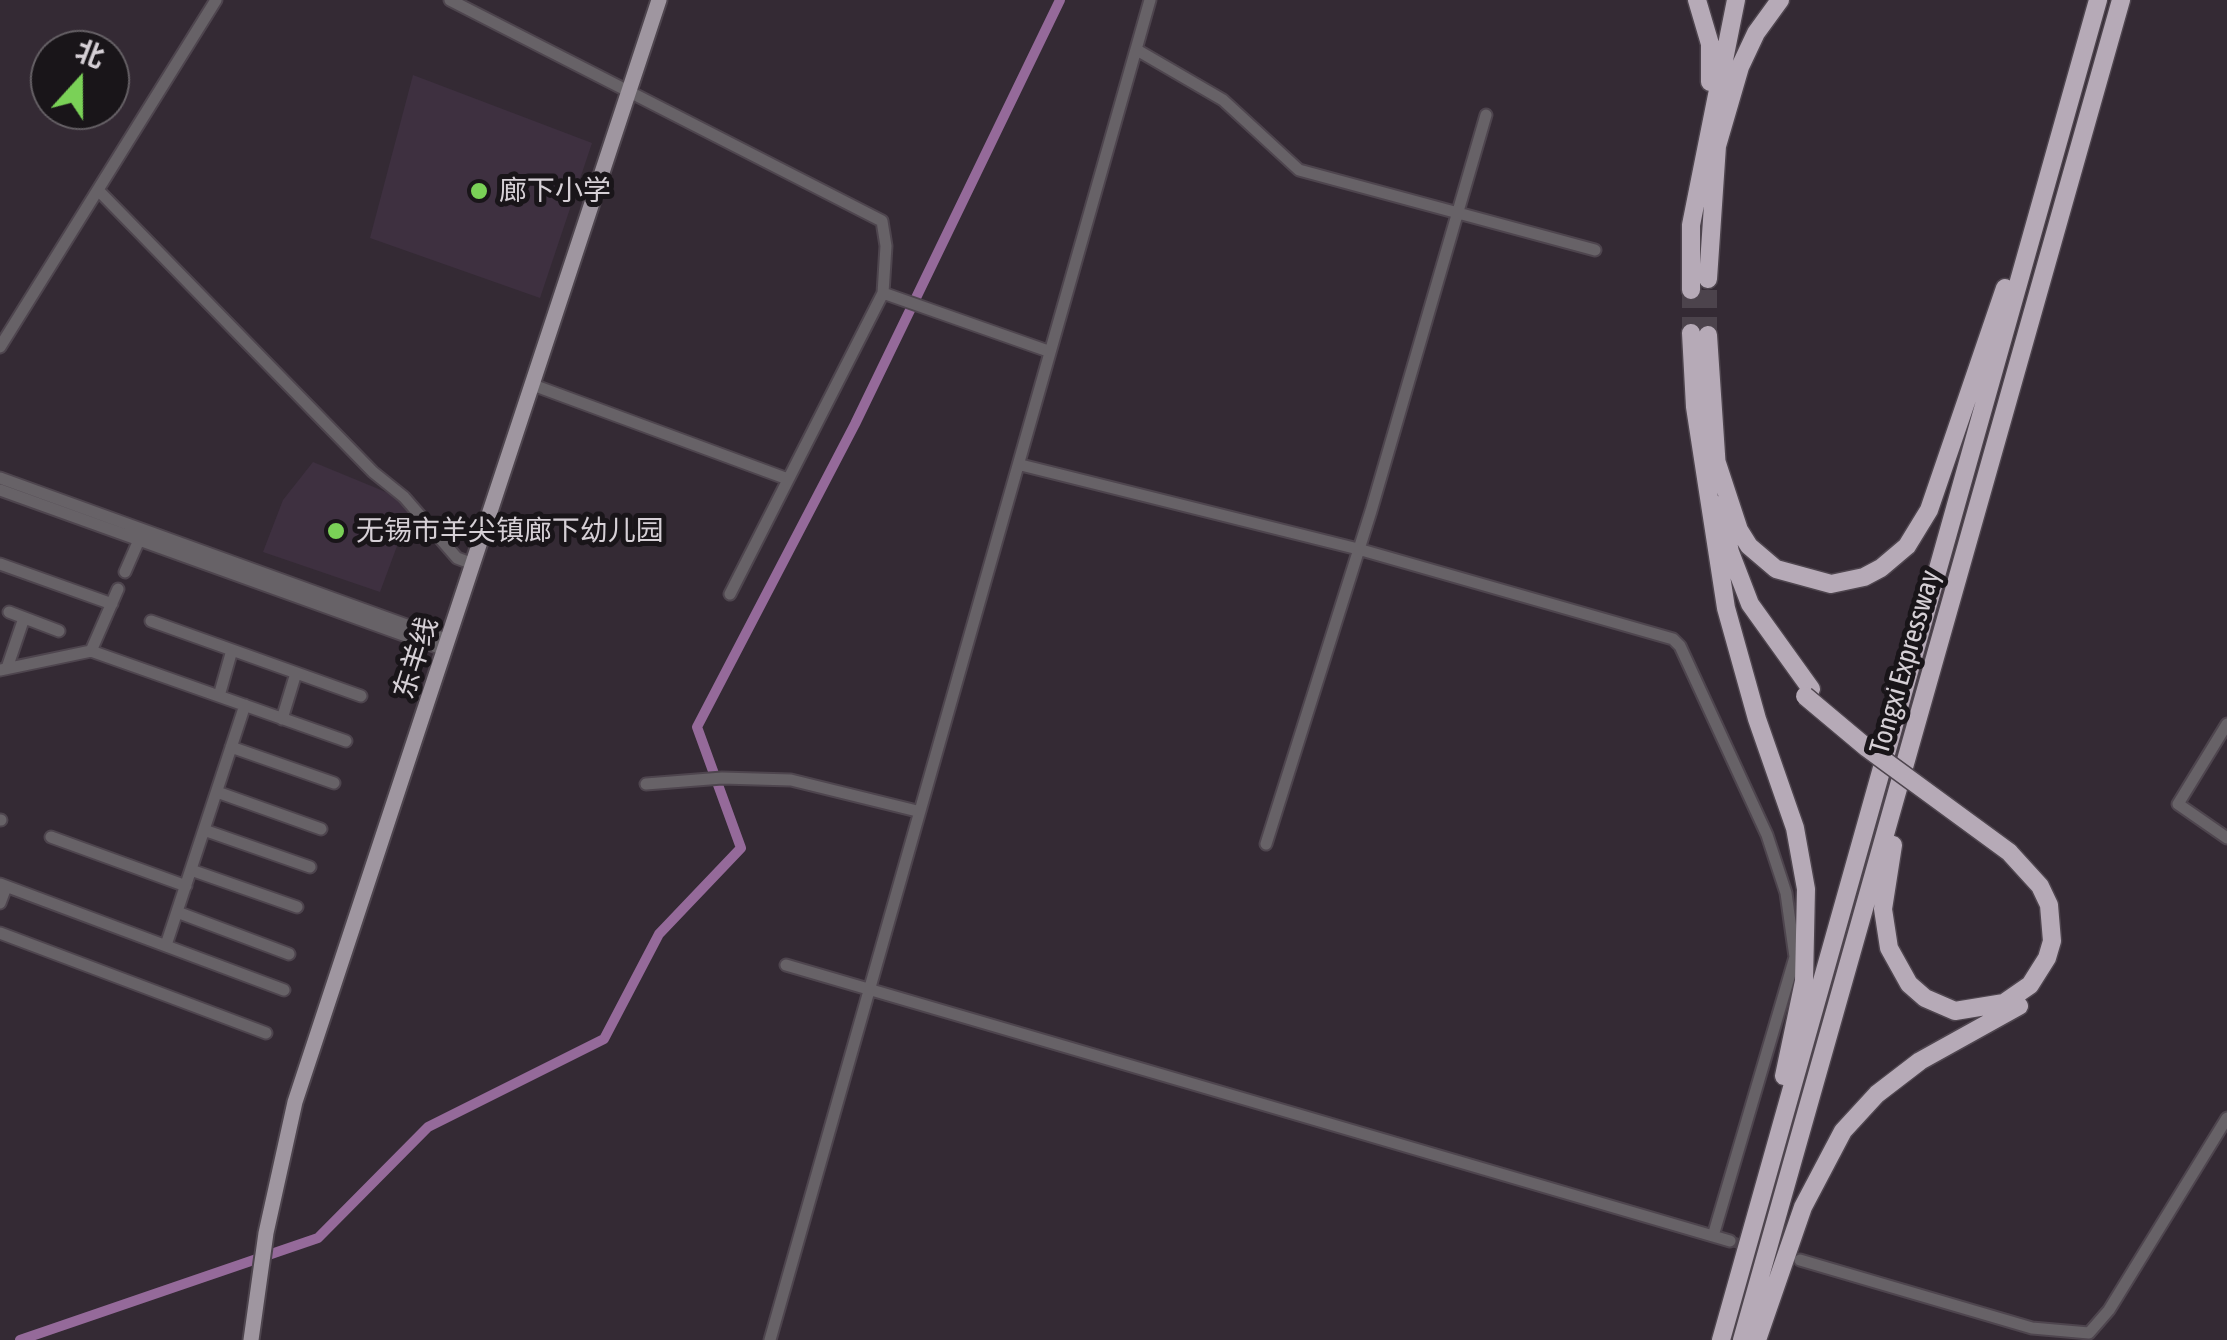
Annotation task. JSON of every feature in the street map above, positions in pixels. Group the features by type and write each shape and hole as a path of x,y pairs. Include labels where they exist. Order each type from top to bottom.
{"highway":[{"path":"1697,0 1710,44 1708,280"},
{"path":"1711,146 1756,33 1780,0"},
{"name":"Tongxi Expressway","path":"1721,1340 2098,0"},
{"name":"Tongxi Expressway","path":"1742,1340 2121,0"},
{"path":"1691,290 1691,224 1738,8"},
{"path":"1710,465 1749,546 1776,570 1831,584 1864,577 1893,559 1928,510 2057,146"},
{"path":"1700,334 1712,538 1734,646 1788,800 1806,889 1807,949 1795,1028 1734,1295"},
{"path":"1710,465 1750,604 1808,692 2012,849 2048,885 2057,907 2059,942 2048,975 2024,1002 1899,1076 1843,1131 1803,1207 1756,1340"},
{"path":"1958,577 1891,853 1883,909 1889,948 1898,968 1909,984 1940,1006 1972,1012 2004,1004 2030,985 2047,958 2052,941 2048,905 2040,886 2012,849"}],"main road":[{"name":"东羊线","path":"251,1340 266,1236 295,1102 659,0"}],"street":[{"path":"0,346 216,0"},
{"path":"450,0 882,221 889,295 785,478 730,594"},
{"path":"770,1340 1150,0"},
{"path":"1137,50 1223,100 1299,170 1595,250"},
{"path":"1266,844 1486,115"},
{"path":"99,191 372,472 404,497 457,558 473,564"},
{"path":"889,295 1048,351"},
{"path":"533,385 785,478"},
{"path":"1020,465 1358,548 1673,639 1693,670 1766,834 1786,893 1795,957 1713,1236"},
{"path":"0,478 446,645"},
{"path":"0,490 446,645"},
{"path":"126,572 140,540"},
{"path":"0,564 112,604"},
{"path":"92,650 118,590"},
{"path":"9,612 59,631"},
{"path":"4,664 24,618"},
{"path":"152,621 361,696"},
{"path":"4,664 92,650 346,741"},
{"path":"219,696 232,650"},
{"path":"282,718 296,673"},
{"path":"166,945 245,705"},
{"path":"2227,724 2178,804 2227,838"},
{"path":"231,747 334,784"},
{"path":"646,784 722,778 791,780 917,811"},
{"path":"217,792 322,829"},
{"path":"204,830 310,867"},
{"path":"50,838 186,886"},
{"path":"191,870 297,907"},
{"path":"0,903 3,886 284,990"},
{"path":"177,912 289,954"},
{"path":"0,933 266,1034"},
{"path":"786,965 1730,1241"},
{"path":"1800,1260 2032,1328 2089,1332 2109,1310 2227,1118"}],"shaded area":[{"name":"廊下小学","path":"413,75 592,143 540,298 370,238"},
{"name":"无锡市羊尖镇廊下幼儿园","path":"313,462 398,497 410,511 380,592 263,552 283,500"}],"waterway":[{"path":"20,1340 318,1238 428,1127 604,1039 659,934 741,848 697,727 855,424 1060,0"}],"tunnel":[{"path":"1708,279 1708,335"},
{"path":"1691,290 1691,333"},
{"path":"1730,1241 1791,1258"}],"place":[{"name":"廊下小学","path":"479,191"},
{"name":"无锡市羊尖镇廊下幼儿园","path":"336,531"}]}
